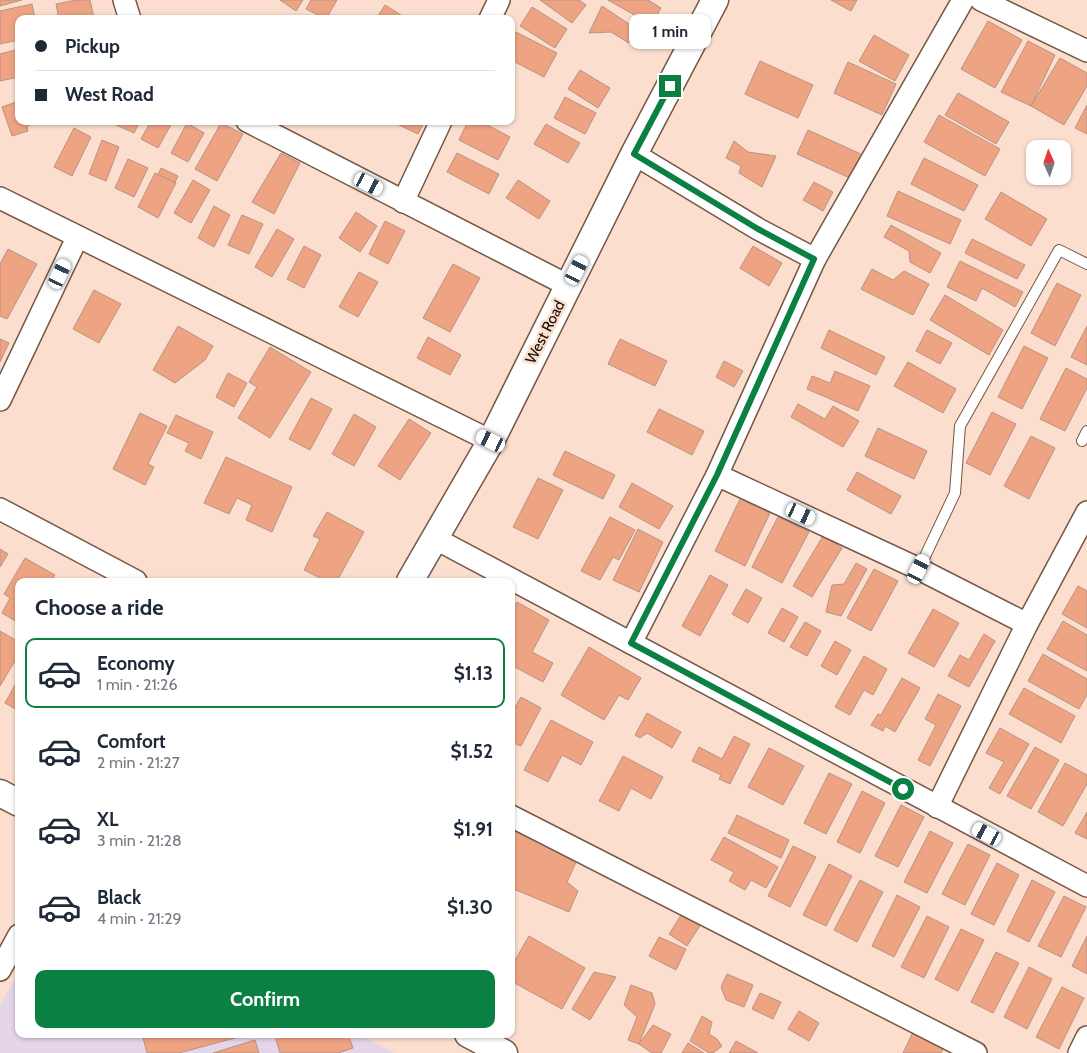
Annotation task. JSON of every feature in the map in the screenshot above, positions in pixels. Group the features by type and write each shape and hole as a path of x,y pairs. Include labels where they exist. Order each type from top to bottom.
{"street":[{"path":"124,0 129,15"},
{"path":"492,15 498,0"},
{"name":"West Road","path":"412,578 491,441 634,154 715,0"},
{"path":"631,643 717,475 814,259 963,0"},
{"path":"981,0 1087,51"},
{"path":"255,125 568,286"},
{"path":"404,202 440,125"},
{"path":"634,154 758,229 814,259"},
{"path":"0,198 77,238 491,441"},
{"path":"0,400 77,238"},
{"path":"717,475 919,569 1027,624"},
{"path":"0,509 130,578"},
{"path":"937,807 1027,624 1087,512"},
{"path":"436,539 509,578"},
{"path":"515,581 1087,886"},
{"path":"0,793 15,801"},
{"path":"515,818 976,1053"},
{"path":"0,970 15,942"},
{"path":"476,1038 504,1053"},
{"path":"1079,1053 1087,1038"}],"lane":[{"path":"919,569 955,493 960,426 1059,250 1087,264"},
{"path":"1082,441 1087,431"}],"shaded area":[{"path":"15,978 15,1038 366,1038 394,1053 0,1053 0,1005"}],"building":[{"path":"0,0 22,0 0,6"},
{"path":"76,0 90,0 93,15 58,15 56,4"},
{"path":"280,0 303,0 296,11"},
{"path":"311,0 337,0 328,15 318,15 306,9"},
{"path":"540,0 579,0 586,5 572,23"},
{"path":"608,0 648,0 661,8 652,25"},
{"path":"831,0 857,0 851,11"},
{"path":"32,4 34,15 15,15 15,41 0,44 0,11"},
{"path":"385,5 401,15 379,15"},
{"path":"602,6 641,32 629,43 611,32 589,33"},
{"path":"532,7 567,29 555,48 520,26"},
{"path":"988,21 1022,40 995,88 961,69"},
{"path":"516,32 557,53 544,77 515,62"},
{"path":"874,35 909,55 895,81 859,61"},
{"path":"1028,41 1055,55 1031,106 1001,92"},
{"path":"15,50 15,78 0,81 0,54"},
{"path":"1060,58 1087,73 1087,86 1064,125 1031,106"},
{"path":"760,61 813,85 798,118 745,94"},
{"path":"848,62 896,84 882,115 834,93"},
{"path":"580,70 610,88 598,108 568,89"},
{"path":"958,93 1009,122 996,144 945,115"},
{"path":"565,97 596,113 585,134 554,118"},
{"path":"15,102 15,125 30,125 27,126 28,131 12,136 2,107"},
{"path":"1087,105 1087,134 1075,128"},
{"path":"939,115 1000,149 985,176 924,142"},
{"path":"546,124 580,143 568,163 534,144"},
{"path":"116,125 138,125 134,133"},
{"path":"149,125 171,125 158,148 141,139"},
{"path":"186,125 190,125 204,133 188,162 171,153"},
{"path":"220,125 225,125 243,134 217,181 195,169"},
{"path":"399,125 423,125 418,134"},
{"path":"466,125 488,125 510,137 498,160 459,140"},
{"path":"74,128 91,137 72,176 54,167"},
{"path":"808,130 863,155 852,179 797,154"},
{"path":"102,140 119,147 106,181 89,174"},
{"path":"734,141 748,152 776,156 762,187 739,173 741,166 726,158"},
{"path":"281,153 300,163 274,214 252,202"},
{"path":"457,153 499,174 489,194 447,172"},
{"path":"924,158 978,185 964,211 911,184"},
{"path":"128,159 148,168 134,197 115,188"},
{"path":"161,168 178,176 159,216 142,208"},
{"path":"155,173 176,183 158,218 138,207"},
{"path":"193,180 210,190 191,223 174,213"},
{"path":"518,180 550,201 539,219 506,198"},
{"path":"814,182 833,192 823,211 803,200"},
{"path":"898,191 961,220 950,244 887,216"},
{"path":"1001,192 1047,219 1031,246 985,219"},
{"path":"214,206 230,215 214,247 198,238"},
{"path":"356,212 377,226 360,252 339,238"},
{"path":"242,215 263,224 249,254 228,245"},
{"path":"385,221 405,231 388,264 369,254"},
{"path":"891,225 941,253 930,273 910,262 909,251 884,237"},
{"path":"277,229 294,239 272,277 255,267"},
{"path":"972,239 1025,265 1017,279 965,253"},
{"path":"304,246 321,255 304,288 287,279"},
{"path":"753,246 782,263 769,286 740,268"},
{"path":"8,249 37,264 7,319 0,316 0,264"},
{"path":"960,261 1023,292 1015,307 982,288 976,301 947,287"},
{"path":"453,264 480,278 450,332 423,318"},
{"path":"872,269 893,280 904,271 929,284 913,315 861,289"},
{"path":"359,272 378,282 358,317 339,307"},
{"path":"1057,283 1081,295 1055,346 1031,333"},
{"path":"94,290 121,304 99,343 73,329"},
{"path":"945,295 1003,330 989,355 930,320"},
{"path":"178,326 213,346 205,360 175,383 153,370"},
{"path":"1087,326 1087,365 1071,357"},
{"path":"829,330 885,357 876,375 821,348"},
{"path":"927,330 952,343 940,364 916,351"},
{"path":"428,337 461,355 450,375 417,358"},
{"path":"0,339 9,343 0,362"},
{"path":"620,339 667,361 655,386 608,364"},
{"path":"1024,346 1048,358 1022,409 998,397"},
{"path":"270,347 311,372 270,438 238,418 257,387 249,382"},
{"path":"724,361 743,371 734,387 716,377"},
{"path":"908,362 956,389 943,413 894,386"},
{"path":"1066,368 1087,379 1087,388 1065,431 1040,419"},
{"path":"835,371 870,386 858,411 807,389 812,376 830,383"},
{"path":"228,373 247,383 234,407 216,397"},
{"path":"311,398 332,409 310,450 289,439"},
{"path":"798,404 825,419 833,406 859,421 843,447 791,417"},
{"path":"659,409 704,431 692,455 647,432"},
{"path":"992,412 1016,424 990,475 966,463"},
{"path":"140,413 167,426 148,464 154,467 145,485 113,469"},
{"path":"354,414 376,427 354,466 332,454"},
{"path":"176,415 213,432 201,459 185,451 189,443 167,433"},
{"path":"409,419 431,433 400,480 378,466"},
{"path":"878,428 927,451 914,479 865,456"},
{"path":"1031,436 1055,448 1029,499 1004,486"},
{"path":"565,451 615,475 603,499 553,475"},
{"path":"226,457 292,487 272,532 246,520 252,505 237,498 229,514 204,503"},
{"path":"857,472 901,496 891,514 847,490"},
{"path":"538,478 563,490 538,539 513,527"},
{"path":"632,483 673,506 659,529 619,507"},
{"path":"740,499 770,513 745,566 715,551"},
{"path":"327,512 364,532 339,578 320,578 304,570 320,539 313,536"},
{"path":"610,517 635,530 619,560 613,557 600,580 581,571"},
{"path":"778,517 809,532 782,583 752,567"},
{"path":"638,529 663,542 639,592 613,580"},
{"path":"823,536 842,548 812,597 793,586"},
{"path":"0,549 8,554 0,567"},
{"path":"25,558 55,575 53,578 15,578 15,621 2,613 10,598 4,594"},
{"path":"856,563 867,569 841,616 826,612 832,585 844,584"},
{"path":"874,569 898,581 871,631 847,618"},
{"path":"710,575 728,585 700,636 682,626"},
{"path":"1078,586 1087,591 1087,628 1062,614"},
{"path":"746,589 762,598 748,623 732,614"},
{"path":"517,602 549,620 532,652 553,663 543,682 515,667 515,605"},
{"path":"782,608 798,617 784,642 768,633"},
{"path":"933,609 959,623 934,667 908,653"},
{"path":"1063,621 1087,635 1087,671 1047,649"},
{"path":"805,622 821,631 807,656 790,647"},
{"path":"0,631 15,640 15,661 0,686"},
{"path":"984,634 995,641 969,687 948,676 960,655 969,660"},
{"path":"835,641 851,650 837,675 821,666"},
{"path":"589,647 641,678 628,700 619,695 604,720 561,695"},
{"path":"1043,654 1087,679 1087,695 1079,709 1028,681"},
{"path":"864,656 887,669 873,695 864,690 850,715 835,707"},
{"path":"902,678 920,688 895,732 885,726 883,731 871,725 878,714 881,715"},
{"path":"15,685 15,709 5,703"},
{"path":"1024,688 1075,716 1061,743 1009,714"},
{"path":"938,694 961,706 930,766 918,760 936,725 925,719"},
{"path":"521,697 541,708 521,746 515,744 515,708"},
{"path":"647,713 681,732 672,748 647,733 640,738 635,735"},
{"path":"551,720 593,742 581,765 562,755 548,782 524,770"},
{"path":"1000,728 1029,744 1000,794 989,788 1004,762 986,753"},
{"path":"734,736 750,744 730,784 719,779 721,775 692,761 699,747 722,759"},
{"path":"1035,747 1059,760 1031,809 1007,796"},
{"path":"769,748 804,766 783,805 748,787"},
{"path":"623,756 663,777 651,799 631,788 619,811 599,801"},
{"path":"1065,763 1087,775 1087,784 1063,826 1038,812"},
{"path":"829,773 852,784 826,834 804,823"},
{"path":"862,791 885,803 860,853 837,842"},
{"path":"901,805 924,817 898,867 875,856"},
{"path":"1087,812 1087,839 1075,833"},
{"path":"737,815 789,840 781,858 728,833"},
{"path":"930,831 953,843 927,893 904,882"},
{"path":"515,832 578,858 567,882 578,891 569,912 515,890"},
{"path":"724,837 778,867 766,888 751,880 745,890 729,881 734,872 711,860"},
{"path":"968,844 990,855 965,905 942,894"},
{"path":"793,846 816,857 790,907 768,896"},
{"path":"997,863 1019,875 994,925 971,914"},
{"path":"829,864 852,876 826,926 803,915"},
{"path":"860,880 883,892 857,942 834,930"},
{"path":"1032,880 1055,892 1029,942 1007,931"},
{"path":"897,895 920,907 894,957 872,946"},
{"path":"1064,896 1086,907 1061,957 1038,946"},
{"path":"683,912 701,924 687,946 669,934"},
{"path":"927,916 949,927 924,978 901,967"},
{"path":"961,929 984,940 958,991 935,979"},
{"path":"529,936 585,968 562,1009 515,983 515,960"},
{"path":"1087,936 1087,974 1072,966"},
{"path":"659,937 686,949 676,970 649,956"},
{"path":"996,952 1019,963 993,1013 971,1002"},
{"path":"1029,967 1052,979 1027,1029 1004,1017"},
{"path":"594,972 616,977 590,1020 572,1009"},
{"path":"727,974 753,985 744,1007 726,1000 721,987"},
{"path":"631,985 652,993 655,1004 639,1044 628,1040 637,1017 624,1005"},
{"path":"1062,987 1084,998 1059,1049 1036,1037"},
{"path":"760,993 781,1002 773,1019 752,1009"},
{"path":"799,1011 819,1023 809,1041 788,1029"},
{"path":"702,1016 712,1022 709,1034 717,1039 722,1046 713,1053 709,1053 690,1041"},
{"path":"653,1025 671,1034 661,1053 652,1053 639,1044"},
{"path":"914,1030 945,1045 941,1053 903,1053"},
{"path":"143,1038 235,1038 179,1053 147,1053"},
{"path":"276,1038 349,1038 353,1048 338,1053 280,1053"},
{"path":"255,1040 259,1053 213,1053"},
{"path":"736,1041 758,1053 729,1053"},
{"path":"688,1043 704,1053 682,1053"}],"route":[{"path":"670,86 634,154 758,229 814,259 717,475 631,643 903,789"}]}
